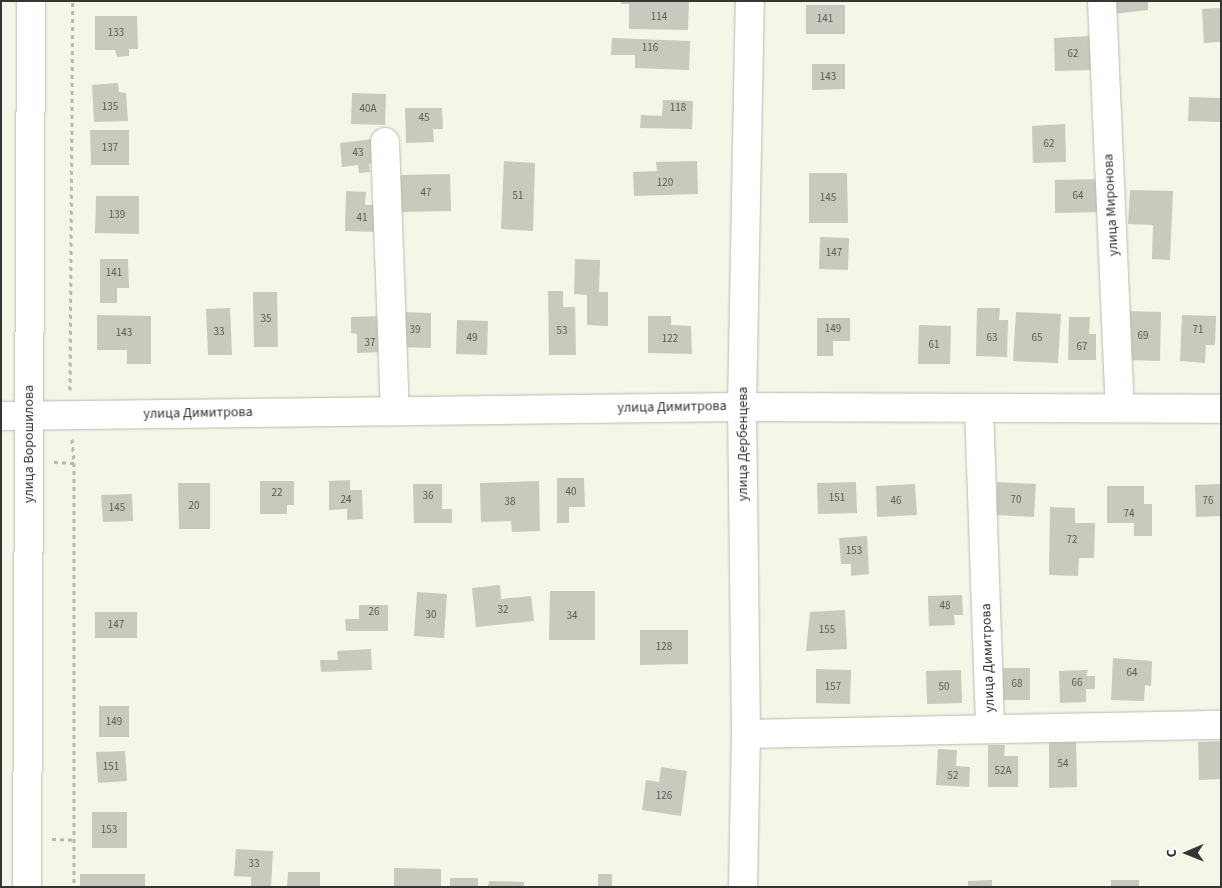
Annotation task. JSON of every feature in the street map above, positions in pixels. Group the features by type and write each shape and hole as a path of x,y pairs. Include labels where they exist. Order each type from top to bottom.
{"street":[{"name":"улица Ворошилова","path":"25,882 31,1"},
{"name":"улица Дербенцева","path":"743,887 746,734 742,406 750,1"},
{"name":"улица Миронова","path":"1102,1 1120,408"},
{"path":"385,142 395,411"},
{"name":"улица Димитрова","path":"1,416 742,406 1221,408"},
{"name":"улица Димитрова","path":"979,408 990,729"},
{"name":"улица Димитрова","path":"746,734 1221,725"}],"path":[{"path":"73,1 70,414 74,463 74,887"},
{"path":"29,461 74,463"}],"building":[{"path":"621,1 689,1 688,30 629,29 629,4 621,4"},
{"path":"1112,1 1148,1 1148,10 1114,14"},
{"path":"806,5 845,5 845,34 806,34"},
{"path":"1221,8 1221,42 1204,43 1202,9"},
{"path":"95,16 137,16 138,49 129,49 129,56 117,57 115,50 95,50"},
{"path":"1090,36 1092,70 1055,71 1054,38"},
{"path":"612,38 690,41 689,70 635,68 635,55 611,55"},
{"path":"812,64 845,64 845,89 812,90"},
{"path":"118,83 119,92 126,93 128,121 94,122 92,85"},
{"path":"352,93 386,94 385,125 351,124"},
{"path":"1189,97 1221,98 1221,122 1188,121"},
{"path":"663,100 693,101 692,129 640,128 641,115 662,116"},
{"path":"405,108 442,108 443,129 433,129 434,142 406,143"},
{"path":"1065,124 1066,162 1033,163 1032,126"},
{"path":"90,130 129,130 129,165 91,165"},
{"path":"373,139 376,163 369,164 370,172 359,173 358,165 342,167 340,143"},
{"path":"504,161 535,163 533,231 501,229"},
{"path":"697,161 698,194 634,196 633,172 657,171 656,162"},
{"path":"809,173 847,173 848,223 809,223"},
{"path":"450,174 451,211 401,212 400,175"},
{"path":"1101,179 1102,212 1055,213 1055,180"},
{"path":"1130,190 1173,191 1170,260 1152,259 1153,225 1128,224"},
{"path":"346,191 366,192 365,205 379,205 378,232 345,231"},
{"path":"96,196 139,196 139,234 95,233"},
{"path":"820,237 849,238 848,270 819,269"},
{"path":"100,259 128,259 129,288 117,288 117,303 100,303"},
{"path":"575,259 600,260 599,292 608,292 608,326 587,325 587,295 574,294"},
{"path":"548,291 563,291 563,307 575,307 576,355 549,355"},
{"path":"253,292 277,292 278,347 254,347"},
{"path":"230,308 232,355 208,355 206,309"},
{"path":"977,308 1000,308 999,320 1008,320 1007,357 976,356"},
{"path":"1127,311 1161,312 1160,361 1125,360"},
{"path":"400,312 431,313 431,348 399,347"},
{"path":"1016,312 1061,314 1058,363 1013,361"},
{"path":"97,315 151,316 151,364 127,364 127,350 97,350"},
{"path":"1182,315 1216,316 1215,345 1206,345 1205,363 1180,361"},
{"path":"383,316 384,352 357,353 357,334 351,333 351,317"},
{"path":"648,316 671,316 671,325 691,326 692,354 648,353"},
{"path":"1069,317 1090,317 1089,334 1096,334 1096,360 1068,360"},
{"path":"817,318 850,318 850,341 833,341 833,356 817,356"},
{"path":"457,320 488,321 487,355 456,354"},
{"path":"919,325 951,326 950,364 918,364"},
{"path":"557,478 584,478 585,507 569,507 569,523 557,523"},
{"path":"350,480 350,490 362,490 363,519 347,520 347,509 329,510 329,481"},
{"path":"260,481 294,481 294,505 287,505 287,514 260,514"},
{"path":"539,481 540,531 512,532 511,521 481,522 480,483"},
{"path":"856,482 857,513 818,514 817,483"},
{"path":"997,482 1036,484 1034,517 996,515"},
{"path":"178,483 210,483 210,529 179,529"},
{"path":"413,484 442,484 442,509 452,509 452,523 414,523"},
{"path":"915,484 917,515 877,517 876,486"},
{"path":"1221,484 1221,516 1196,517 1195,485"},
{"path":"1107,486 1144,486 1144,504 1152,504 1152,536 1134,536 1134,523 1107,523"},
{"path":"132,494 133,521 103,522 101,495"},
{"path":"1050,507 1075,508 1075,523 1095,523 1094,558 1079,558 1078,576 1049,575"},
{"path":"867,536 869,574 851,576 851,564 841,564 839,538"},
{"path":"500,585 501,599 531,596 534,621 476,627 472,588"},
{"path":"550,591 595,591 595,640 549,640"},
{"path":"417,592 447,594 444,638 414,636"},
{"path":"962,595 963,615 954,615 955,625 929,626 928,596"},
{"path":"359,605 388,605 388,631 346,631 345,619 359,619"},
{"path":"845,610 847,649 806,651 810,612"},
{"path":"95,612 137,612 137,638 95,638"},
{"path":"640,630 688,630 688,664 640,665"},
{"path":"371,649 372,670 321,672 320,660 338,660 337,651"},
{"path":"1113,658 1152,661 1151,686 1145,685 1144,701 1111,700"},
{"path":"1003,668 1030,668 1030,700 1003,700"},
{"path":"816,669 851,670 850,704 816,703"},
{"path":"961,670 962,703 927,704 926,671"},
{"path":"1088,670 1086,676 1095,676 1095,689 1086,689 1086,702 1060,703 1059,671"},
{"path":"99,706 129,706 129,737 99,737"},
{"path":"1049,741 1076,741 1077,787 1049,788"},
{"path":"1221,741 1221,779 1199,780 1198,742"},
{"path":"988,745 1005,745 1004,756 1018,756 1018,787 988,787"},
{"path":"938,749 957,750 956,766 970,767 969,787 936,785"},
{"path":"125,751 127,781 98,783 96,752"},
{"path":"661,767 687,771 681,816 642,810 646,780 659,782"},
{"path":"92,812 127,812 127,848 92,848"},
{"path":"236,849 273,851 271,887 251,887 251,877 234,876"},
{"path":"394,868 441,869 441,887 394,887"},
{"path":"288,872 320,872 320,887 287,887"},
{"path":"80,874 145,874 145,887 80,887"},
{"path":"598,874 612,874 612,887 598,887"},
{"path":"450,878 478,878 478,887 450,887"},
{"path":"992,880 992,887 968,887 968,881"},
{"path":"1111,880 1139,880 1139,887 1111,887"},
{"path":"489,881 524,882 524,887 488,887"}]}
